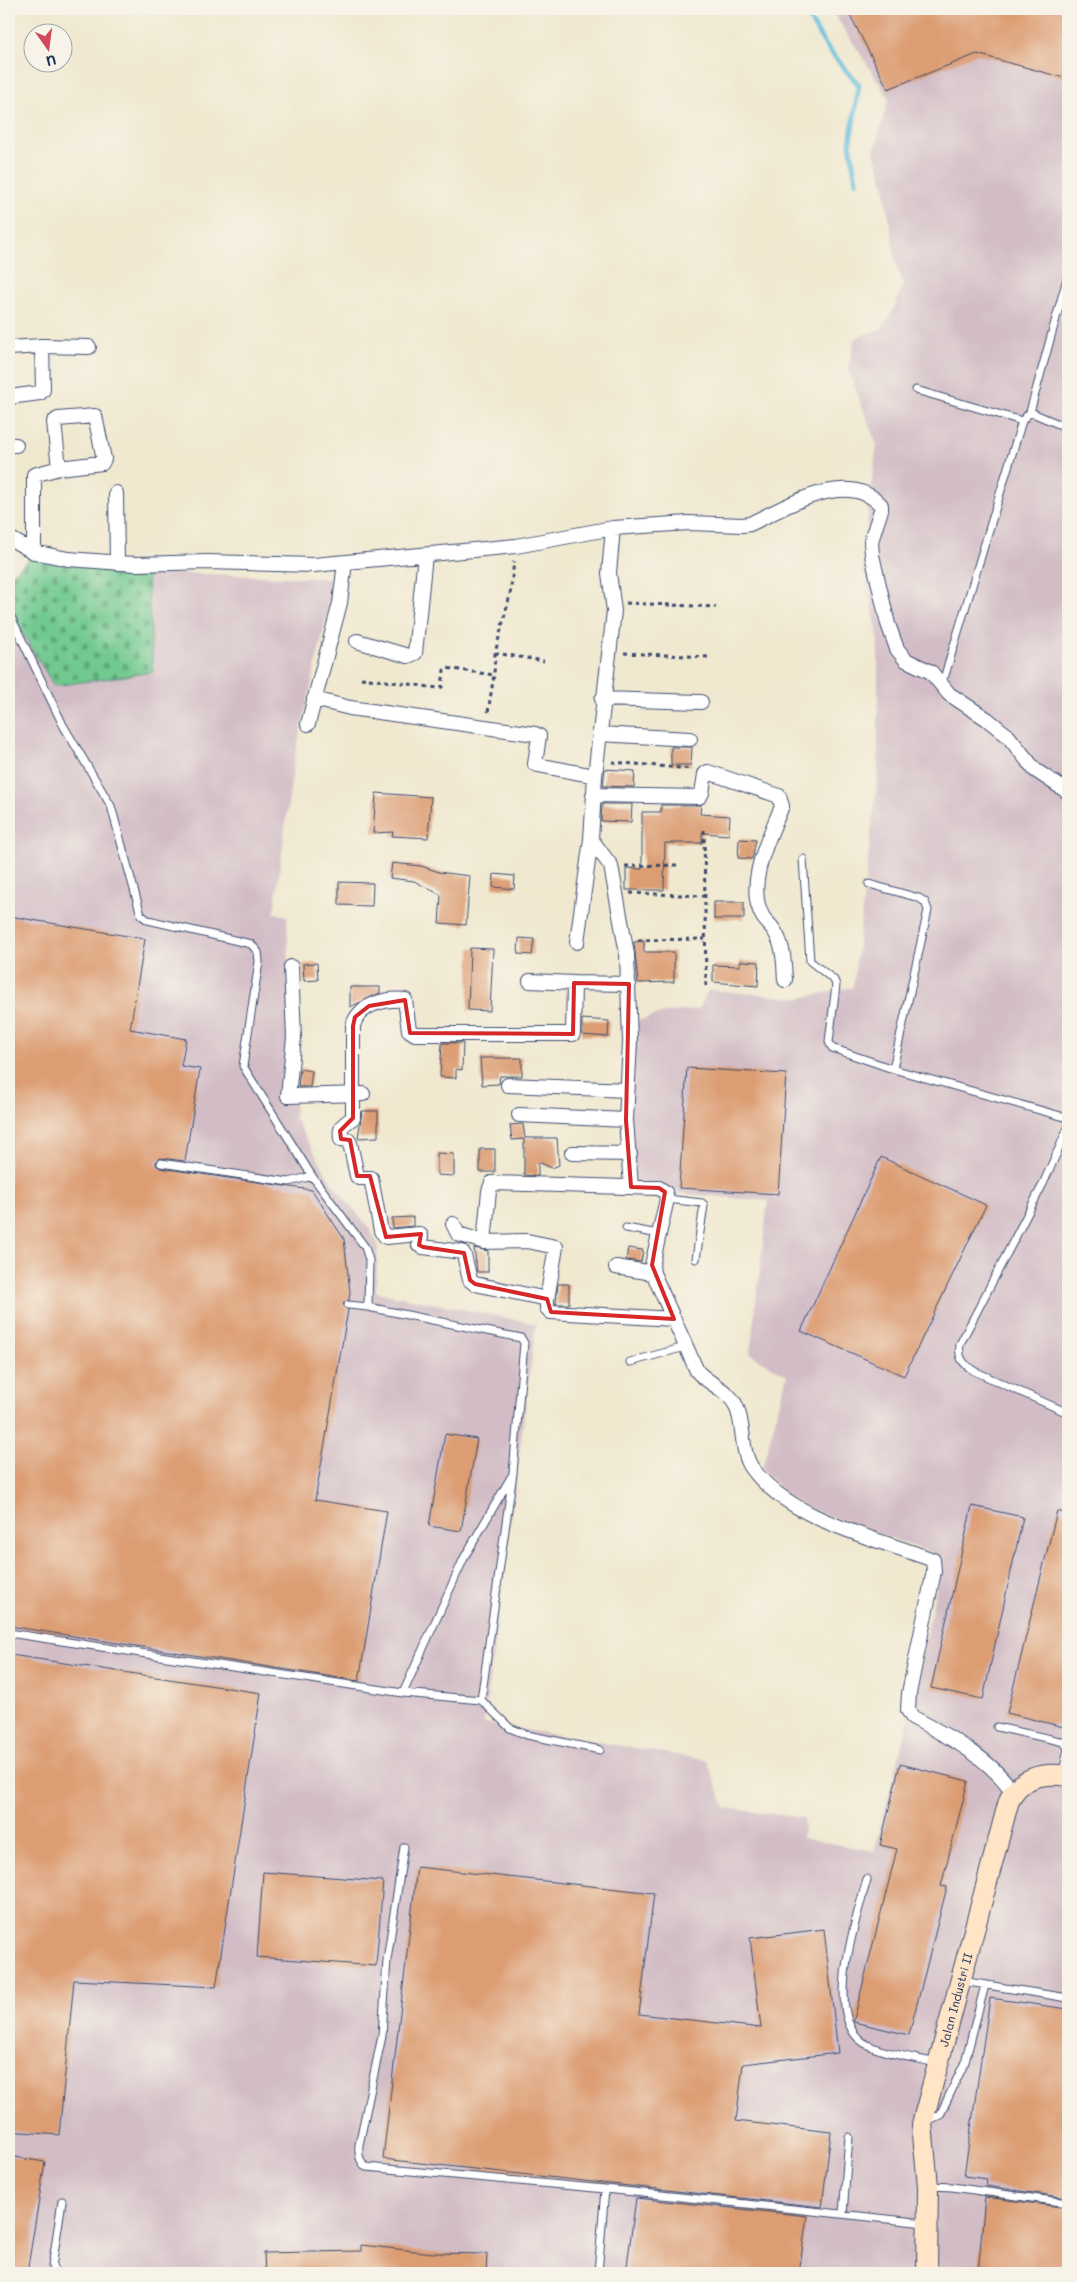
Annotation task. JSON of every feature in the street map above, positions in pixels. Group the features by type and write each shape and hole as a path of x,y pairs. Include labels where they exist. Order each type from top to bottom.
{"main road":[{"path":"1012,1791 1024,1781 1042,1776 1065,1775"},
{"name":"Jalan Industri II","path":"927,2273 928,2186 922,2124 940,2064 1012,1791"}],"street":[{"path":"9,348 42,346 89,347"},
{"path":"9,397 40,393 43,390 42,346"},
{"path":"34,552 34,475 59,468 102,463 104,459 95,416 58,419 54,422 59,468"},
{"path":"9,538 34,552 68,559 117,563 314,565 516,546 614,528 689,523 743,525 750,524 811,494 828,491 857,492 879,503 881,510 871,541 872,555 888,624 897,649 906,660 931,672 949,694 987,719 1008,736 1036,770 1068,792"},
{"path":"116,493 117,563"},
{"path":"577,942 591,839 596,761 609,652 613,602 609,573 614,528"},
{"path":"357,641 408,656 415,653 425,555"},
{"path":"308,724 340,603 346,562"},
{"path":"314,699 350,708 539,736 535,764 595,776"},
{"path":"602,699 702,702"},
{"path":"599,734 690,739"},
{"path":"593,795 699,797 702,793 705,774 708,772 780,796 782,800 758,869 757,900 762,917 782,944 785,980"},
{"path":"591,839 611,866 625,940 629,984 630,1042 626,1120 631,1187"},
{"path":"291,967 294,1037 287,1095 290,1098 359,1094"},
{"path":"530,981 629,984"},
{"path":"548,1299 475,1284 470,1280 464,1255 458,1250 423,1247 419,1245 421,1236 418,1234 386,1237 383,1234 371,1178 358,1178 350,1143 342,1139 342,1125 353,1118 359,1094 353,1026 355,1017 369,1006 405,1000 409,1030 416,1034 573,1034 574,982"},
{"path":"508,1085 627,1090"},
{"path":"519,1115 626,1120"},
{"path":"572,1153 630,1154"},
{"path":"484,1242 489,1191 492,1184 659,1188 665,1192 666,1199 652,1265 653,1273 697,1371 705,1380 731,1398 737,1406 748,1460 752,1468 785,1501 808,1514 933,1560 934,1571 909,1693 908,1710 912,1717 968,1748 1006,1782 1012,1791"},
{"path":"453,1224 458,1234 484,1242 527,1241 556,1247 547,1308 551,1312 674,1319"},
{"path":"616,1267 653,1273"}],"lane":[{"path":"945,675 1022,421 1030,412 1068,274"},
{"path":"916,390 1022,421"},
{"path":"1030,412 1068,428"},
{"path":"9,613 63,725 111,806 141,915 148,920 251,944 258,952 259,962 243,1066 312,1176 365,1247 369,1260 368,1307"},
{"path":"803,859 810,961 834,980 836,985 829,1042 836,1050 893,1069 1068,1118"},
{"path":"869,884 919,898 925,902 928,910 893,1069"},
{"path":"1068,1129 1043,1184 960,1344 959,1352 966,1366 974,1371 1068,1413"},
{"path":"161,1163 288,1182 312,1176"},
{"path":"666,1199 702,1203 704,1205 696,1259"},
{"path":"626,1228 659,1234"},
{"path":"348,1305 368,1307 521,1338 525,1351 513,1474 481,1700"},
{"path":"630,1362 685,1347"},
{"path":"403,1693 464,1558 513,1474"},
{"path":"9,1633 403,1693 481,1700 510,1728 527,1735 600,1750"},
{"path":"998,1727 1064,1742 1068,1748 1065,1775"},
{"path":"404,1847 387,1960 382,2036 359,2145 361,2163 373,2168 605,2189 928,2223"},
{"path":"867,1878 846,1959 844,1999 852,2030 861,2041 876,2048 940,2064"},
{"path":"961,1981 1068,1998"},
{"path":"922,2124 940,2114 964,2062 985,1985"},
{"path":"843,2214 850,2136"},
{"path":"928,2186 952,2187 1068,2202"},
{"path":"598,2273 605,2189"},
{"path":"57,2273 52,2267 62,2201"}],"path":[{"path":"485,727 494,675 495,653 510,595 516,546"},
{"path":"613,602 716,608"},
{"path":"609,652 708,657"},
{"path":"495,653 544,661"},
{"path":"361,678 439,688 442,687 444,670 446,668 494,675"},
{"path":"596,761 679,767 708,772"},
{"path":"704,830 706,987"},
{"path":"611,866 677,865"},
{"path":"616,893 705,896"},
{"path":"625,940 705,939"}],"highlighted area":[{"path":"574,983 629,984 626,1120 631,1187 659,1188 665,1192 652,1265 674,1319 551,1312 547,1299 475,1284 470,1280 464,1253 423,1247 419,1245 421,1234 386,1237 370,1176 357,1176 350,1140 341,1139 340,1131 353,1118 353,1026 355,1017 369,1006 405,1000 410,1033 573,1034"}],"shaded area":[{"path":"831,9 1068,9 1068,2273 9,2273 9,571 12,574 16,622 153,672 147,572 335,579 294,760 274,913 287,916 295,1119 332,1183 369,1228 378,1244 376,1292 536,1324 484,1723 707,1760 725,1808 804,1818 802,1838 874,1851 906,1730 943,1557 810,1509 788,1497 762,1469 787,1375 750,1354 768,1201 678,1193 661,1183 636,1183 630,1123 634,1022 664,1013 699,1009 708,990 800,998 853,987 878,774 878,635 864,570 868,510 877,445 848,370 855,338 881,329 893,311 903,284 896,264 884,185 874,151 889,98"}],"green space":[{"path":"33,556 147,572 153,672 54,686 16,622 12,574"}],"building":[{"path":"847,9 1068,9 1068,79 977,54 888,89"},
{"path":"671,747 692,747 691,765 671,765"},
{"path":"605,769 635,771 634,787 603,786"},
{"path":"376,793 431,797 428,838 392,836 393,832 373,833"},
{"path":"602,804 632,804 631,822 601,821"},
{"path":"661,805 701,805 700,814 730,816 729,835 702,833 702,843 665,843 664,890 626,890 626,868 642,869 642,812 661,812"},
{"path":"739,839 756,840 752,859 738,858"},
{"path":"392,863 421,866 439,872 470,876 466,925 439,923 441,895 414,881 390,878"},
{"path":"494,874 515,876 514,889 493,887"},
{"path":"339,882 373,883 372,906 339,905"},
{"path":"714,902 744,902 744,919 714,919"},
{"path":"9,916 145,939 130,1029 186,1039 181,1066 200,1069 185,1161 160,1158 156,1165 160,1168 312,1190 344,1239 350,1292 349,1300 343,1304 348,1310 315,1500 387,1511 359,1681 9,1626"},
{"path":"519,938 534,939 532,955 518,954"},
{"path":"644,941 644,952 674,952 674,982 638,983 634,942"},
{"path":"470,948 493,949 490,1011 468,1010"},
{"path":"740,961 759,962 758,986 713,982 713,965 740,966"},
{"path":"317,963 318,980 304,981 303,964"},
{"path":"350,987 380,987 380,993 350,1007"},
{"path":"582,1019 609,1021 608,1037 582,1035"},
{"path":"442,1043 463,1043 462,1070 456,1069 456,1078 440,1077"},
{"path":"480,1058 522,1058 522,1076 500,1076 499,1084 482,1085"},
{"path":"687,1068 786,1074 778,1194 679,1188"},
{"path":"300,1069 312,1071 310,1087 298,1087"},
{"path":"362,1111 378,1111 378,1137 358,1138"},
{"path":"523,1124 525,1138 557,1138 559,1165 552,1168 538,1162 538,1176 524,1175 524,1139 512,1140 510,1125"},
{"path":"480,1149 495,1149 495,1172 480,1172"},
{"path":"437,1153 454,1154 454,1176 437,1175"},
{"path":"881,1157 986,1205 904,1376 801,1331"},
{"path":"413,1217 413,1226 393,1228 392,1218"},
{"path":"474,1248 488,1251 488,1272 477,1272"},
{"path":"628,1248 643,1250 641,1262 626,1260"},
{"path":"558,1284 569,1284 569,1304 556,1304"},
{"path":"445,1434 477,1439 461,1531 429,1526"},
{"path":"972,1506 1023,1517 983,1699 931,1688"},
{"path":"1057,1511 1068,1514 1068,1728 1007,1713"},
{"path":"11,1655 261,1693 216,1987 74,1980 59,2135 9,2131 9,1670"},
{"path":"900,1764 968,1781 941,1886 947,1887 909,2035 854,2022 897,1849 880,1845"},
{"path":"417,1867 654,1893 639,2014 761,2028 750,1938 824,1929 838,2053 743,2064 736,2121 831,2132 822,2207 383,2159"},
{"path":"263,1872 383,1881 376,1966 257,1957"},
{"path":"990,1998 1068,2009 1068,2198 986,2186 987,2179 964,2176"},
{"path":"9,2156 45,2162 27,2273 9,2272"},
{"path":"985,2197 1068,2208 1068,2273 978,2273"},
{"path":"636,2198 807,2216 799,2273 626,2273"},
{"path":"361,2245 433,2253 487,2254 486,2273 265,2273 264,2253 361,2251"}],"waterway":[{"path":"803,9 828,49 859,85 850,143 856,182"}]}
